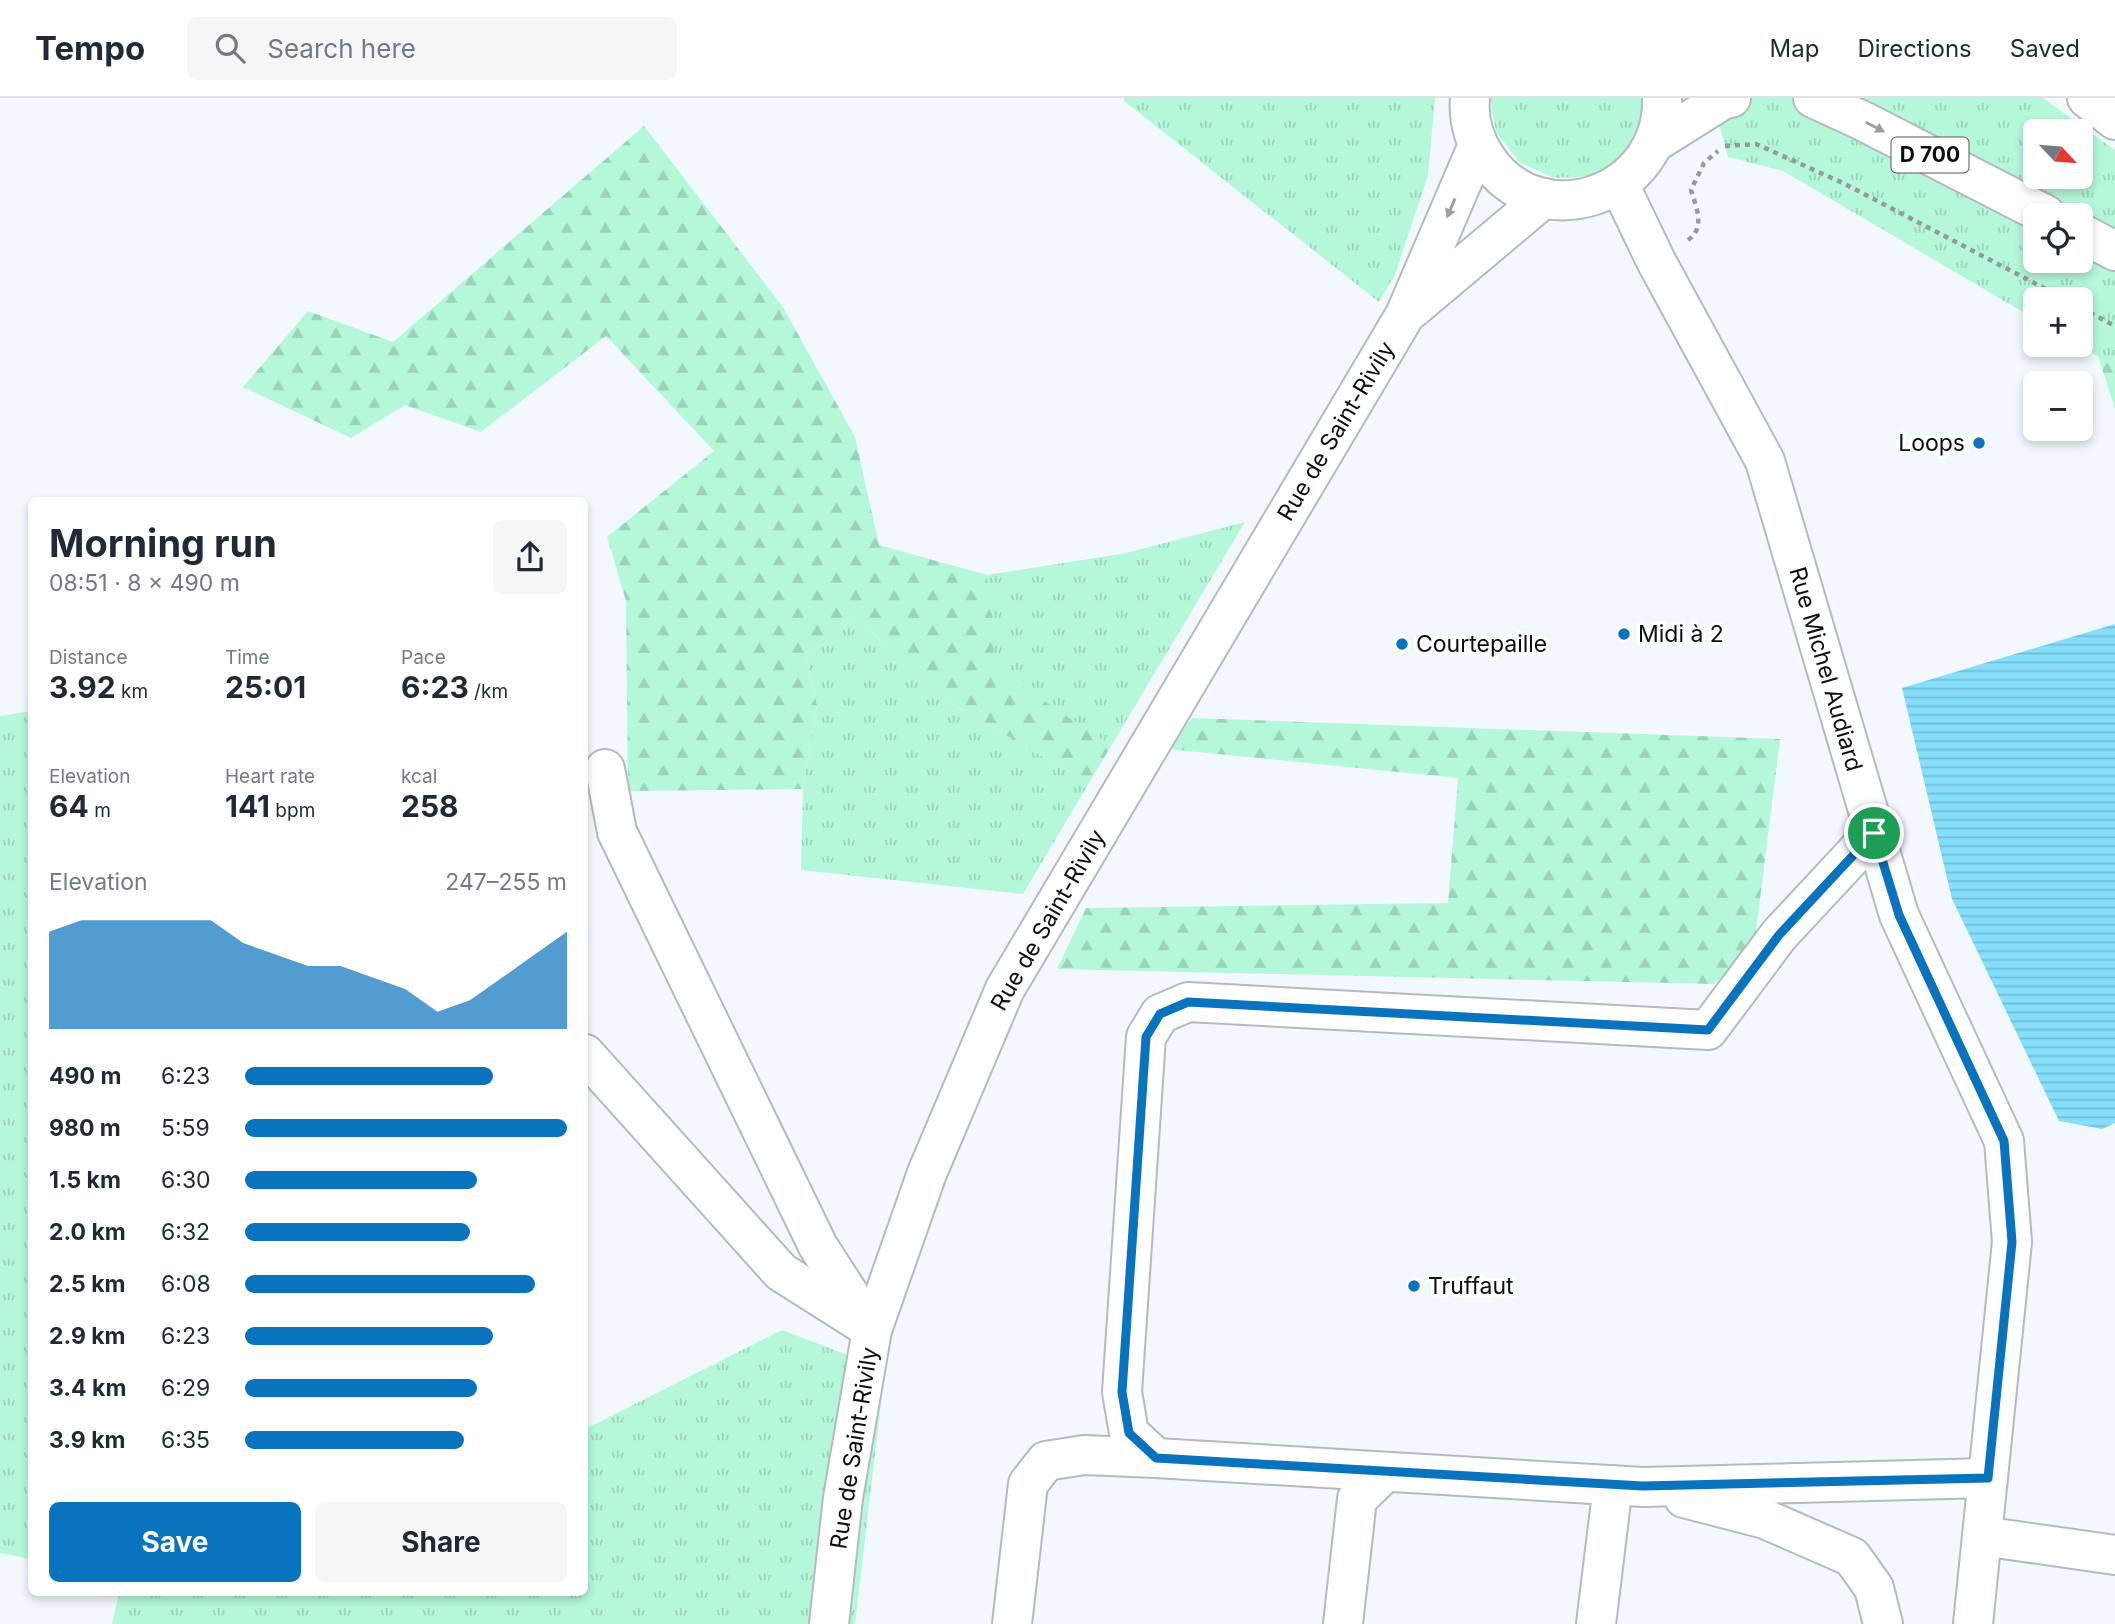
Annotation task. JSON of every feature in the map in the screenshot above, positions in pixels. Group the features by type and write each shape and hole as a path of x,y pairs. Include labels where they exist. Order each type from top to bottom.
{"main road":[{"path":"1469,98 1469,114 1478,145 1494,170 1517,187 1544,198 1570,200 1595,196 1619,184 1640,166 1654,143 1662,113 1662,98"},
{"path":"1654,143 1731,98"},
{"name":"D 700","path":"1813,98 2023,203"},
{"path":"2087,98 2115,120"},
{"name":"Rue de Saint-Rivily","path":"829,1624 843,1498 873,1330 927,1173 1005,989 1405,315 1478,145"},
{"name":"Rue Michel Audiard","path":"1619,184 1656,261 1765,461 1899,915 2004,1141 2012,1242 1973,1624"},
{"name":"Rue de Saint-Rivily","path":"1405,315 1544,198"},
{"path":"2093,239 2115,251"},
{"path":"606,769 617,832 623,845 818,1246 873,1330"},
{"path":"1156,1458 1129,1433 1122,1392 1146,1037 1160,1014 1188,1002 1708,1030 1779,935 1874,833"},
{"path":"588,1057 780,1272 873,1330"},
{"path":"1012,1624 1028,1483 1046,1461 1084,1455 1628,1486 1988,1478"},
{"path":"1343,1624 1357,1499 1384,1473"},
{"path":"1596,1624 1628,1486"},
{"path":"1628,1486 1765,1519 1852,1557 1874,1588 1883,1624"},
{"path":"1982,1536 2115,1555"}],"path":[{"path":"1656,261 1693,237 1700,222 1692,190 1704,163 1723,146 1756,144 1843,183 2042,287"},
{"path":"2093,314 2115,326"}],"green space":[{"path":"1124,98 1435,98 1428,175 1395,275 1379,302 1124,101"},
{"path":"1490,98 1648,98 1646,124 1626,157 1593,176 1554,178 1519,162 1496,132"},
{"path":"1712,98 2043,98 2072,119 2023,119 2023,189 2093,189 2093,134 2115,150 2115,367 2093,353 2093,287 2023,287 2023,312 1783,171 1728,157"},
{"path":"644,126 783,307 855,437 879,545 987,575 995,668 1111,746 1089,783 952,704 855,617 806,658 817,705 803,789 628,791 626,601 607,537 714,451 606,336 481,432 405,405 351,438 243,387 308,311 393,342"},
{"path":"2098,356 2115,367 2115,409"},
{"path":"1245,522 1111,746 994,668 987,575 1126,553"},
{"path":"855,617 952,704 1089,783 1023,894 801,870 803,789 817,705 806,658"},
{"path":"28,712 28,1558 0,1553 0,716"},
{"path":"1192,718 1780,739 1755,939 1715,984 1057,969 1086,908 1448,903 1458,778 1168,749"},
{"path":"782,1330 885,1369 855,1624 112,1624 118,1596 588,1596 588,1427"}],"water":[{"path":"2115,624 2115,1123 2102,1129 2059,1121 1952,899 1902,688"}],"place":[{"name":"Loops","path":"1979,443"},
{"name":"Midi à 2","path":"1624,634"},
{"name":"Courtepaille","path":"1402,644"},
{"name":"Truffaut","path":"1414,1286"}],"route":[{"path":"1874,833 1899,915 2004,1141 2012,1242 1988,1478 1643,1486 1384,1473 1156,1458 1129,1433 1122,1392 1146,1037 1160,1014 1188,1002 1708,1030 1779,935 1874,833"}]}
